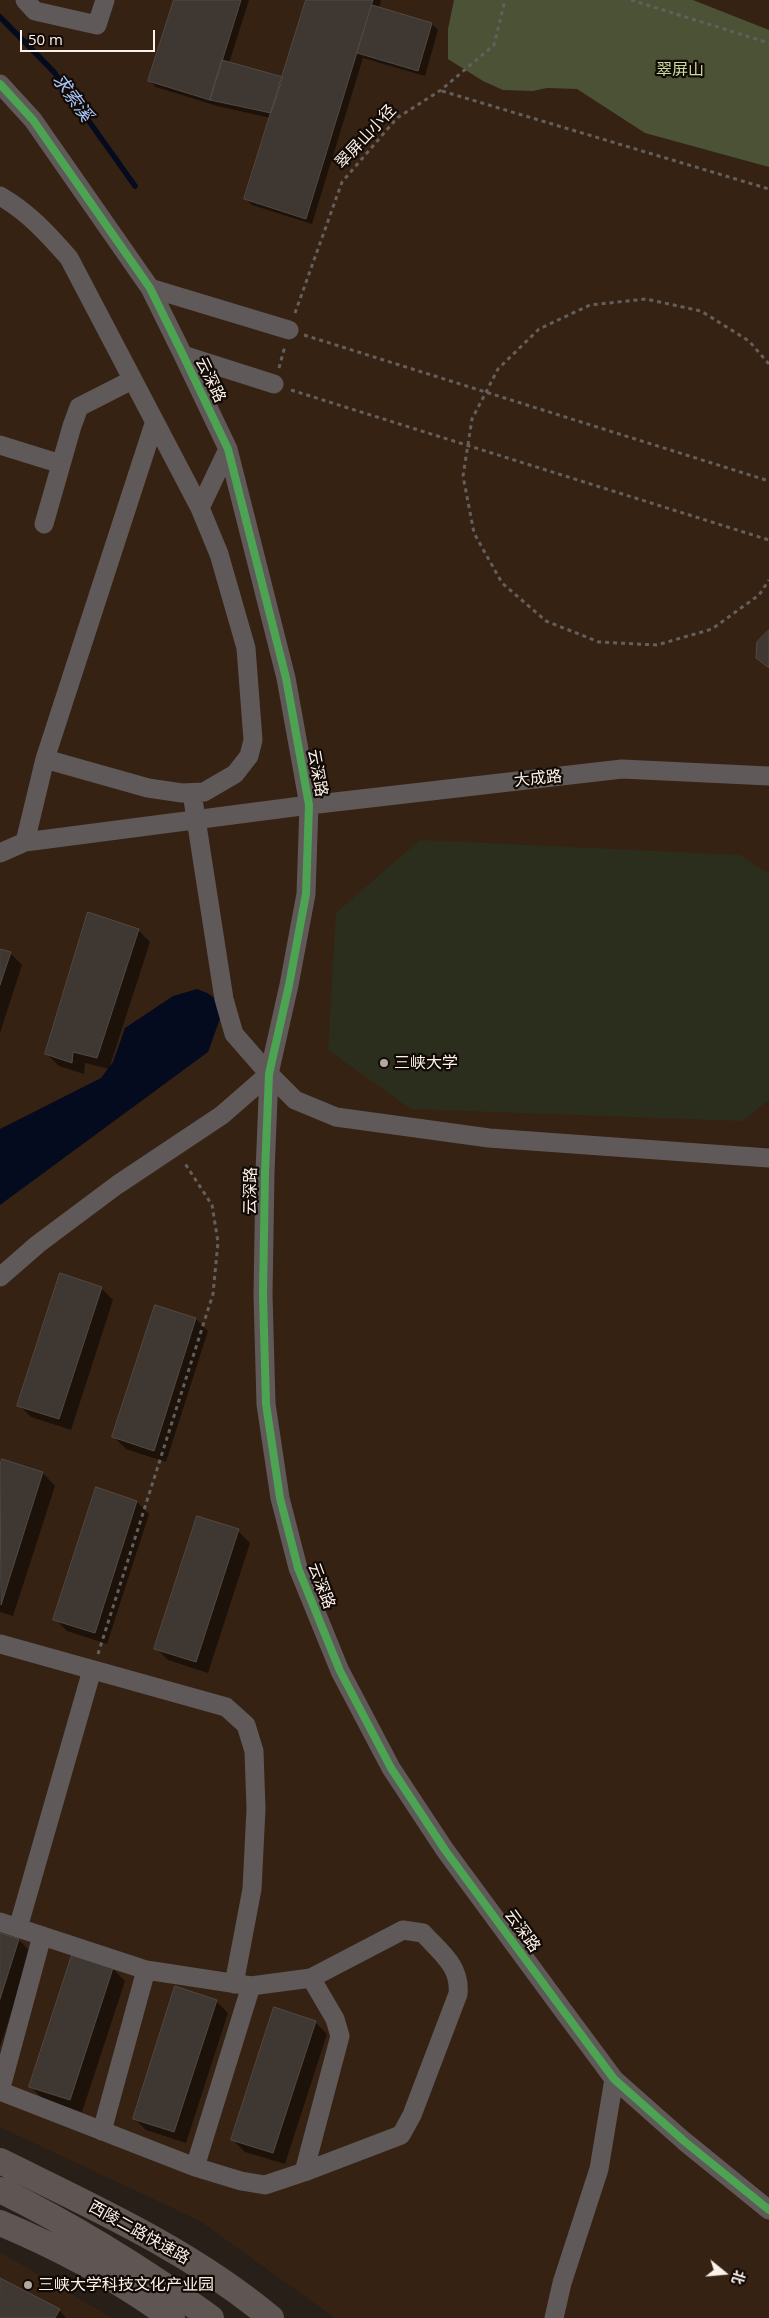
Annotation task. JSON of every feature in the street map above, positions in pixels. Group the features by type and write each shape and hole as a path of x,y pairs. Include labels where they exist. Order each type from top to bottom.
{"highway":[{"name":"西陵二路快速路","path":"0,2161 123,2222 237,2289 271,2318"},
{"name":"西陵二路快速路","path":"0,2190 43,2211 152,2276 211,2318"},
{"path":"0,2223 34,2237 140,2295 172,2318"}],"street":[{"path":"24,0 36,11 97,25 105,0"},
{"name":"云深路","path":"1,88 33,120 150,288 183,355 228,449 286,678 308,804 306,894 289,985 269,1074 264,1172 263,1295 266,1404 280,1498 298,1568 340,1671 391,1768 445,1850 614,2079 684,2141 769,2210"},
{"path":"0,196 18,206 40,225 69,258 154,424 200,508 219,554 246,648 253,740 249,756 235,774 204,792 192,793 148,788 45,759"},
{"path":"150,288 289,330"},
{"path":"183,355 274,384"},
{"path":"44,524 79,407 132,380"},
{"path":"25,842 45,759 154,424"},
{"path":"0,445 61,464"},
{"path":"200,508 228,449"},
{"name":"大成路","path":"0,854 25,842 308,804 622,769 769,776"},
{"path":"192,793 225,1005 234,1034 295,1100 336,1117 489,1138 769,1158"},
{"path":"0,1277 38,1244 117,1185 222,1115 269,1074"},
{"path":"0,1644 226,1707 246,1725 254,1751 256,1809 254,1866 243,1985 195,2167"},
{"path":"42,1936 0,2091 195,2167 241,2181 265,2185 401,2135 412,2115 455,2002 460,1980 454,1968 422,1933 403,1930 311,1978 243,1985 146,1970 9,1925 92,1670"},
{"path":"102,2131 146,1970"},
{"path":"304,2172 340,2036 335,2019 311,1978"},
{"path":"554,2318 562,2283 599,2169 614,2079"}],"path":[{"path":"631,0 769,43"},
{"path":"441,90 769,189"},
{"path":"769,364 749,340 701,311 646,299 590,305 539,329 498,369 472,419 463,476 474,533 502,583 546,621 599,642 657,645 712,628 759,595 769,580"},
{"path":"289,330 769,481"},
{"path":"274,384 769,540"},
{"path":"92,1670 213,1294 218,1242 212,1205 175,1146"}],"shaded area":[{"name":"三峡大学","path":"0,0 769,0 769,2318 335,2318 200,2221 0,2127"},
{"name":"三峡大学科技文化产业园","path":"0,2252 112,2318 0,2318"}],"green space":[{"name":"翠屏山","path":"454,0 693,0 769,30 769,167 645,133 577,89 503,90 483,81 448,59 448,29"},
{"path":"420,840 740,855 769,874 769,1100 742,1121 411,1109 328,1050 336,913"}],"water":[{"path":"197,989 225,1005 208,1052 0,1205 0,1129 101,1078 113,1062 125,1028 173,996"}],"building":[{"path":"174,0 241,0 210,100 148,81"},
{"path":"306,0 373,0 306,219 244,199"},
{"path":"372,5 432,23 418,71 357,53"},
{"path":"222,60 283,77 271,113 210,100"},
{"path":"769,630 769,668 756,658 757,642"},
{"path":"88,912 139,929 97,1058 73,1052 72,1063 45,1054"},
{"path":"0,949 11,952 0,985"},
{"path":"60,1273 102,1287 59,1419 17,1406"},
{"path":"155,1305 196,1318 154,1451 112,1437"},
{"path":"2,1459 43,1472 1,1605 0,1465"},
{"path":"96,1487 137,1501 95,1633 53,1620"},
{"path":"197,1516 239,1529 196,1662 154,1649"},
{"path":"0,1933 19,1939 0,1999"},
{"path":"72,1955 113,1968 70,2100 29,2087"},
{"path":"175,1986 217,2000 174,2132 133,2119"},
{"path":"274,2007 316,2021 273,2153 231,2140"},
{"path":"0,2278 60,2309 55,2318 0,2318"}],"waterway":[{"name":"求索溪","path":"0,17 54,72 135,186"}],"cycle path":[{"path":"0,84 33,120 150,288 183,355 228,449 286,678 309,805 306,894 289,985 269,1074 263,1295 266,1404 280,1498 298,1568 340,1671 391,1768 445,1850 614,2079 684,2141 769,2210"}],"place":[{"name":"三峡大学","path":"384,1063"},
{"name":"三峡大学科技文化产业园","path":"28,2285"}]}
